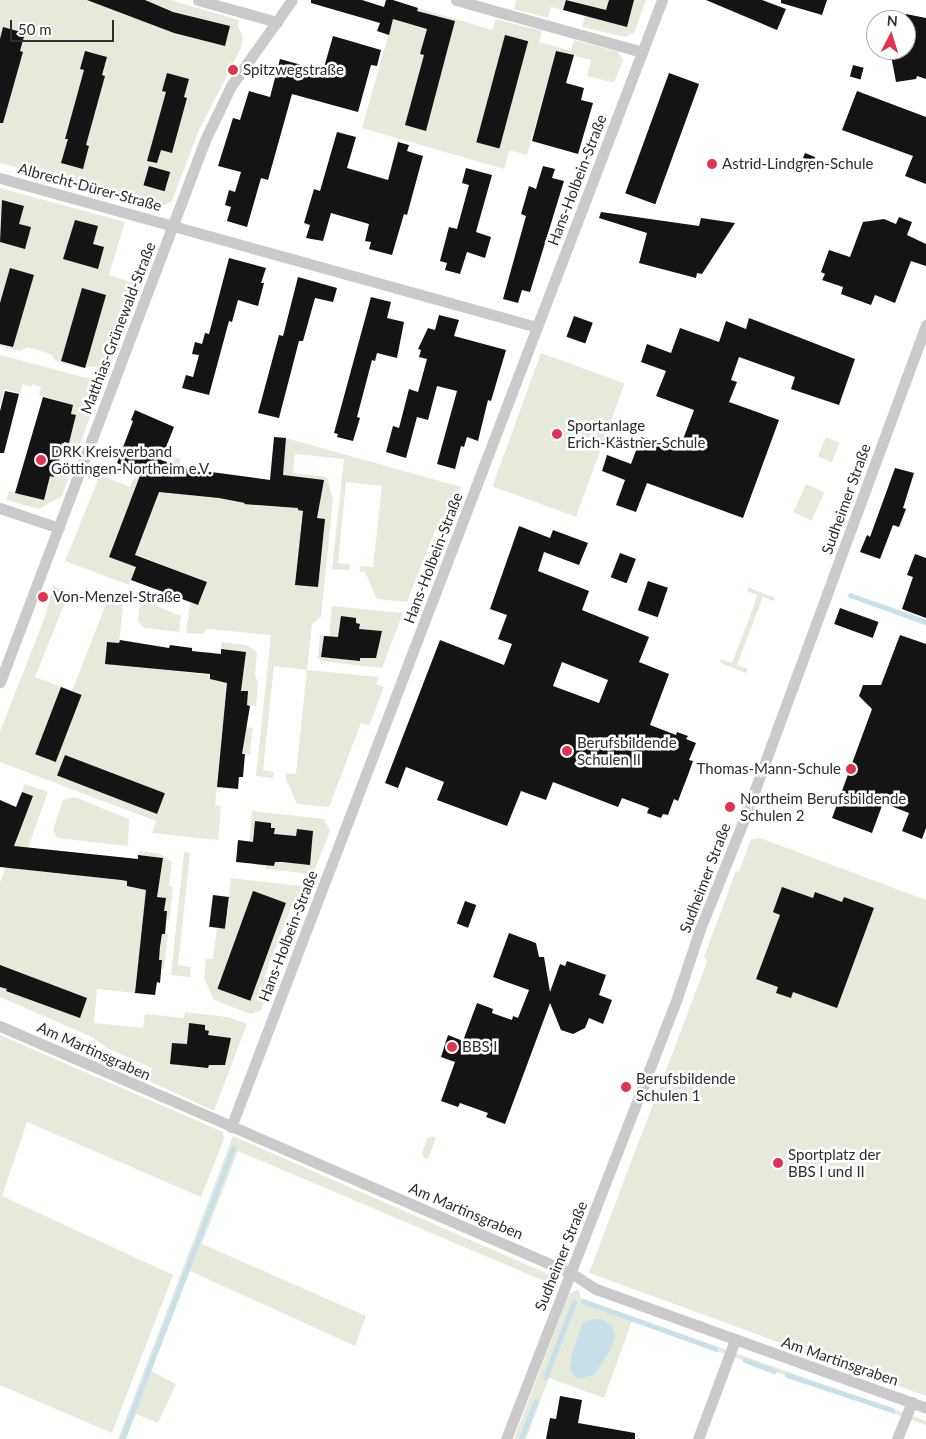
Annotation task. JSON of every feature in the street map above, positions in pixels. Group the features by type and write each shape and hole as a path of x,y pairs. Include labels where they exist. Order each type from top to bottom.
{"street":[{"path":"198,0 277,22"},
{"name":"Matthias-Grünewald-Straße","path":"0,682 220,107 254,51 292,0"},
{"path":"456,0 642,52"},
{"name":"Hans-Holbein-Straße","path":"231,1127 662,0"},
{"name":"Albrecht-Dürer-Straße","path":"0,178 173,226"},
{"path":"173,226 537,327"},
{"name":"Sudheimer Straße","path":"506,1439 677,998 700,929 743,822 926,325"},
{"path":"0,508 58,528"},
{"name":"Am Martinsgraben","path":"0,1026 571,1273 596,1289 926,1408"},
{"path":"698,1439 736,1340"},
{"path":"897,1439 912,1402"}],"shaded area":[{"path":"0,0 170,0 239,20 238,26 243,38 240,50 199,130 172,201 161,207 0,163"},
{"path":"516,0 566,0 563,10 551,7 548,18 514,9"},
{"path":"570,0 646,0 634,33 625,37 582,27 588,5"},
{"path":"418,8 492,30 496,19 542,31 539,42 571,51 574,40 618,52 623,60 614,83 587,76 591,60 556,51 527,155 509,150 504,169 362,128 393,19 413,25"},
{"path":"0,188 125,222 109,275 140,285 110,365 79,368 55,361 51,354 27,347 20,351 0,346"},
{"name":"Sportanlage Erich-Kästner-Schule","path":"541,353 625,383 576,517 492,486"},
{"path":"0,355 83,377 104,380 77,452 65,449 61,464 72,468 62,496 39,509 6,500 9,491 44,500 50,476 54,477 64,442 69,443 76,416 71,414 73,405 39,395 41,387 32,384 31,387 23,384 20,393 4,389 0,406"},
{"path":"826,437 840,443 832,462 818,456"},
{"path":"286,438 461,487 446,526 438,523 407,602 377,599 365,572 360,572 360,566 373,567 382,486 346,482 338,563 350,564 349,570 332,569 344,459 295,454 293,473 327,477 333,500 321,617 312,624 307,670 274,666 263,770 274,772 273,778 256,776 271,635 207,629 203,634 186,633 190,602 198,605 207,582 140,556 129,585 65,561 100,475 130,487 134,477 163,488 175,457 180,459 180,467 270,480 271,467 283,469"},
{"path":"806,484 824,492 812,520 793,512"},
{"path":"53,586 69,592 35,677 72,691 111,591 124,597 119,643 107,642 105,663 210,675 227,683 215,805 221,806 218,840 152,833 156,821 0,762 0,732 46,614"},
{"path":"748,587 775,598 774,601 763,597 761,602 737,665 748,669 746,673 720,663 721,659 732,663 752,611 757,595 747,591"},
{"path":"145,601 181,616 179,632 144,628 138,621 140,603"},
{"path":"332,606 403,613 382,668 321,661 318,657 320,635 329,636"},
{"path":"222,642 246,645 257,652 255,675 258,683 256,706 247,705 248,692 241,691 246,652 221,649"},
{"path":"307,670 379,677 376,684 384,687 369,726 361,723 329,807 297,804 286,779 286,773 296,774"},
{"path":"245,727 253,728 250,755 242,754"},
{"path":"25,784 48,792 28,848 20,847 18,869 121,880 127,881 127,886 146,890 135,993 97,989 94,1023 143,1028 145,1014 184,1018 185,1012 228,1017 247,1024 214,1111 147,1080 152,1068 109,1049 92,1037 0,997 0,882 33,796 22,792"},
{"path":"75,797 129,819 128,846 57,838 53,830 63,800"},
{"path":"252,811 324,819 330,831 313,874 265,869 266,865 274,866 275,862 291,863 296,836 288,835 287,838 274,837 275,829 271,828 271,823 256,821 254,842 249,842"},
{"name":"Sportplatz der BBS I und II","path":"760,838 926,900 926,1396 589,1273 704,970 707,960 704,957 736,871 739,872 751,839"},
{"path":"139,851 160,854 172,862 169,886 173,887 169,921 166,920 167,911 164,911 165,898 157,897 163,858 138,855"},
{"path":"184,852 190,853 178,965 191,967 190,977 171,975"},
{"path":"231,878 309,887 301,908 292,905 264,978 272,981 261,1010 251,1014 214,1000 204,978 206,959 213,959 217,928 226,929"},
{"path":"162,934 168,934 164,969 161,968 162,961 159,960"},
{"path":"63,1030 83,1039 78,1050 58,1043"},
{"path":"0,1035 223,1132 224,1139 201,1197 27,1122 2,1196 173,1275 112,1433 0,1385"},
{"path":"233,1136 548,1274 554,1279 556,1286 238,1151 202,1244 366,1316 355,1346 190,1271 151,1371 176,1384 158,1423 136,1414 126,1439 118,1439"},
{"path":"432,1136 436,1138 428,1159 424,1158 422,1153 427,1139"},
{"path":"578,1289 581,1298 926,1421 926,1425 632,1321 604,1398 549,1378 526,1439 514,1439 569,1294"}],"water":[{"path":"593,1319 601,1319 611,1325 615,1334 613,1345 594,1375 577,1379 570,1369 572,1354 583,1323"}],"building":[{"path":"87,0 145,0 173,12 230,26 225,46 174,33"},
{"path":"311,0 362,0 384,7 386,0 393,0 418,8 417,11 455,21 426,131 405,125 424,55 420,54 427,29 393,19 389,35 377,31 380,23 311,3"},
{"path":"566,0 606,10 609,0 634,0 627,27 563,10"},
{"path":"706,0 762,0 786,9 777,30"},
{"path":"781,0 827,0 822,15 781,3"},
{"path":"916,16 926,18 926,79 917,76 916,79 896,82 892,60 916,60"},
{"path":"3,27 25,33 20,51 23,52 3,123 0,123 0,39"},
{"path":"505,35 528,41 499,148 476,142"},
{"path":"333,36 381,50 377,66 371,65 358,112 292,94 268,180 261,178 247,227 227,221 231,207 225,205 229,190 235,192 241,172 218,166 233,118 240,120 249,91 270,97 280,59 323,71"},
{"path":"85,51 107,57 102,75 105,76 86,145 89,146 83,169 61,163 68,139 65,139 84,70 80,69"},
{"path":"556,51 574,55 566,83 584,88 581,100 593,103 578,154 532,141"},
{"path":"853,65 864,68 861,79 850,77"},
{"path":"167,73 189,79 184,97 187,98 172,153 161,150 157,163 147,161 166,92 162,91"},
{"path":"669,73 699,84 655,204 625,193"},
{"path":"857,91 926,117 926,184 905,176 913,156 842,130"},
{"path":"337,132 356,137 347,168 388,180 398,142 409,145 407,151 423,156 407,215 404,214 392,255 369,249 371,242 365,241 369,224 331,213 323,241 306,238 310,225 304,223 314,189 320,191"},
{"path":"805,153 815,157 809,172 799,168"},
{"path":"149,166 170,172 165,191 143,185"},
{"path":"543,166 555,169 552,178 564,181 530,292 522,290 518,303 503,299 526,216 521,214 529,186 536,189"},
{"path":"466,168 492,175 476,232 491,237 485,258 467,252 460,274 445,270 447,263 440,261 449,227 457,229 469,185 462,183"},
{"path":"2,200 24,206 19,224 31,227 25,249 0,242"},
{"path":"601,212 699,226 701,218 735,223 702,274 697,273 696,278 639,263 647,233 599,218"},
{"path":"899,217 912,222 907,235 926,244 926,266 911,261 895,303 875,295 871,305 841,294 843,287 822,280 825,274 821,272 829,250 850,257 863,222 884,219 896,224"},
{"path":"75,220 98,226 93,244 104,247 98,269 63,259"},
{"path":"229,258 266,268 261,283 264,283 258,306 238,300 232,322 229,321 209,395 182,388 186,375 193,377 199,355 192,354 195,342 202,344 205,333 209,334"},
{"path":"10,268 34,275 13,347 0,344 0,303"},
{"path":"298,277 337,288 333,302 315,298 303,341 299,341 279,418 258,413 279,335 283,336"},
{"path":"82,288 106,295 85,368 61,361"},
{"path":"371,297 391,302 387,318 404,322 397,358 377,353 375,361 372,360 357,417 360,418 353,441 337,437 338,434 334,433"},
{"path":"439,315 459,320 454,336 506,350 491,401 488,400 478,441 467,437 464,447 461,446 455,469 437,464 457,391 437,386 428,420 417,417 406,458 386,452 393,426 399,428 409,389 418,392 427,359 419,357 421,350 418,349 428,328 435,330"},
{"path":"574,316 593,323 585,344 566,337"},
{"path":"749,318 855,359 839,405 791,389 795,377 739,357 731,380 737,382 729,402 779,420 743,518 647,483 636,512 616,505 625,480 602,471 607,455 631,464 641,437 679,450 694,410 656,396 666,371 641,362 647,344 671,353 680,328 719,342 726,321 746,329"},
{"path":"5,391 19,394 4,453 0,453 0,411"},
{"name":"DRK Kreisverband Göttingen-Northeim e.V.","path":"43,397 73,405 71,414 76,415 69,443 64,442 54,477 50,476 44,500 15,493"},
{"path":"135,410 174,427 161,460 167,462 166,466 270,480 274,437 286,438 283,475 324,480 317,518 325,519 318,587 295,585 303,511 298,510 298,508 244,504 219,498 159,492 135,555 207,582 198,605 131,580 136,567 109,557 141,473 117,463 133,421 131,420"},
{"path":"895,468 914,473 903,508 906,509 899,527 893,525 880,559 860,552 867,535 870,537"},
{"path":"519,526 550,538 553,530 588,543 579,565 544,552 538,571 589,591 582,610 649,637 639,662 669,674 650,725 676,735 677,732 688,736 686,739 696,743 689,760 693,761 678,801 674,799 668,815 663,814 661,818 647,813 649,808 622,798 618,807 553,782 546,800 521,791 507,826 437,800 444,782 406,767 398,788 385,783 440,640 504,665 512,644 498,639 507,615 490,609","holes":["562,662 608,680 599,703 553,686"]},
{"path":"620,553 636,559 627,583 611,577"},
{"path":"915,554 926,558 926,618 902,609 913,577 907,575"},
{"path":"648,581 668,588 658,617 638,610"},
{"path":"840,608 879,622 873,638 834,624"},
{"path":"341,616 356,618 356,623 360,624 359,629 382,631 376,658 360,658 360,661 321,657 324,636 338,637"},
{"name":"Thomas-Mann-Schule","path":"900,635 926,644 926,828 922,839 902,831 909,813 883,803 872,833 832,818 872,709 859,696 863,685 881,685"},
{"path":"120,640 169,648 170,645 192,648 192,651 221,654 221,649 246,652 241,691 248,691 247,705 250,706 242,754 245,754 243,777 239,777 238,789 217,787 227,683 210,679 210,674 105,664 107,642 119,643"},
{"path":"61,687 82,695 56,762 35,754"},
{"path":"65,755 165,793 157,814 57,776"},
{"path":"22,792 33,796 14,846 138,859 138,855 163,858 157,897 166,898 164,911 167,911 165,934 162,934 160,947 159,960 162,960 160,983 157,982 155,995 135,993 146,890 127,886 127,881 121,880 0,867 0,800 16,807"},
{"path":"255,821 271,823 271,828 275,828 274,834 296,836 297,829 313,831 310,865 275,862 274,866 236,862 238,840 253,842"},
{"path":"782,887 813,898 815,892 842,902 844,897 874,908 837,1008 793,992 791,998 776,993 778,987 756,979 780,915 773,912"},
{"path":"253,891 286,903 250,1001 217,989"},
{"path":"213,895 229,897 225,929 209,927"},
{"path":"465,901 476,905 468,928 457,924"},
{"path":"509,933 536,943 539,957 544,957 550,992 560,964 565,966 567,961 606,975 599,995 612,1000 603,1024 589,1018 585,1028 573,1034 561,1030 550,1003 505,1124 486,1117 488,1113 460,1103 458,1107 441,1101 455,1062 441,1057 448,1035 463,1041 477,1003 493,1009 492,1013 512,1020 513,1016 518,1018 529,990 493,977"},
{"path":"0,965 87,998 80,1018 6,991 7,989 0,987"},
{"path":"189,1023 205,1025 205,1030 209,1031 208,1035 231,1038 225,1065 209,1065 208,1068 170,1064 172,1043 187,1044"},
{"path":"560,1396 582,1400 578,1423 635,1433 635,1439 546,1439 550,1418 556,1419"}],"waterway":[{"path":"850,595 926,622"},
{"path":"122,1439 233,1149"},
{"path":"583,1301 716,1349"},
{"path":"545,1378 574,1302"},
{"path":"745,1360 774,1371"},
{"path":"787,1375 892,1410"},
{"path":"521,1439 535,1402"}],"place":[{"name":"Spitzwegstraße","path":"233,70"},
{"name":"Astrid-Lindgren-Schule","path":"712,164"},
{"name":"Sportanlage Erich-Kästner-Schule","path":"557,434"},
{"name":"DRK Kreisverband Göttingen-Northeim e.V.","path":"41,460"},
{"name":"Von-Menzel-Straße","path":"43,597"},
{"name":"Berufsbildende Schulen II","path":"567,751"},
{"name":"Thomas-Mann-Schule","path":"851,769"},
{"name":"Northeim Berufsbildende Schulen 2","path":"730,807"},
{"name":"BBS I","path":"452,1047"},
{"name":"Berufsbildende Schulen 1","path":"626,1087"},
{"name":"Sportplatz der BBS I und II","path":"778,1163"}]}
